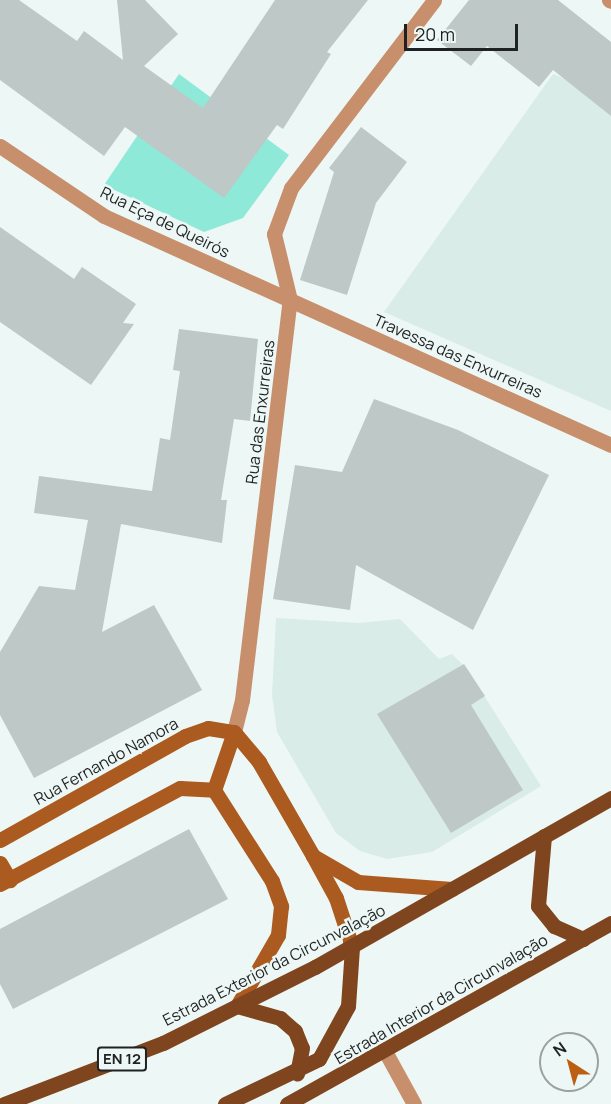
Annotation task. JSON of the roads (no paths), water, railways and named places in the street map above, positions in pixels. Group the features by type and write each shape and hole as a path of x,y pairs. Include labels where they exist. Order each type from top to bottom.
{"main road":[{"name":"Rua Fernando Namora","path":"0,840 185,736 208,728 234,732"},
{"path":"214,790 234,732"},
{"path":"225,1104 297,1074 319,1059 333,1042 353,984 352,947 336,898 259,762 234,732"},
{"path":"0,863 5,882 180,788 214,790"},
{"path":"214,790 272,881 281,906 278,935 237,1006 280,1018 295,1031 302,1048 297,1074"},
{"name":"Estrada Exterior da Circunvalação","path":"4,1104 162,1043 237,1006 352,947 611,798"},
{"path":"544,836 538,906 554,926 583,939"},
{"path":"313,856 358,882 452,889"},
{"name":"Estrada Interior da Circunvalação","path":"287,1104 386,1053 611,923"}],"street":[{"name":"Rua das Enxurreiras","path":"234,732 242,700 290,300 274,234 291,188 434,0"},
{"name":"Rua Eça de Queirós","path":"0,146 104,216 290,300"},
{"name":"Travessa das Enxurreiras","path":"290,300 611,445"},
{"path":"386,1053 414,1104"}]}
